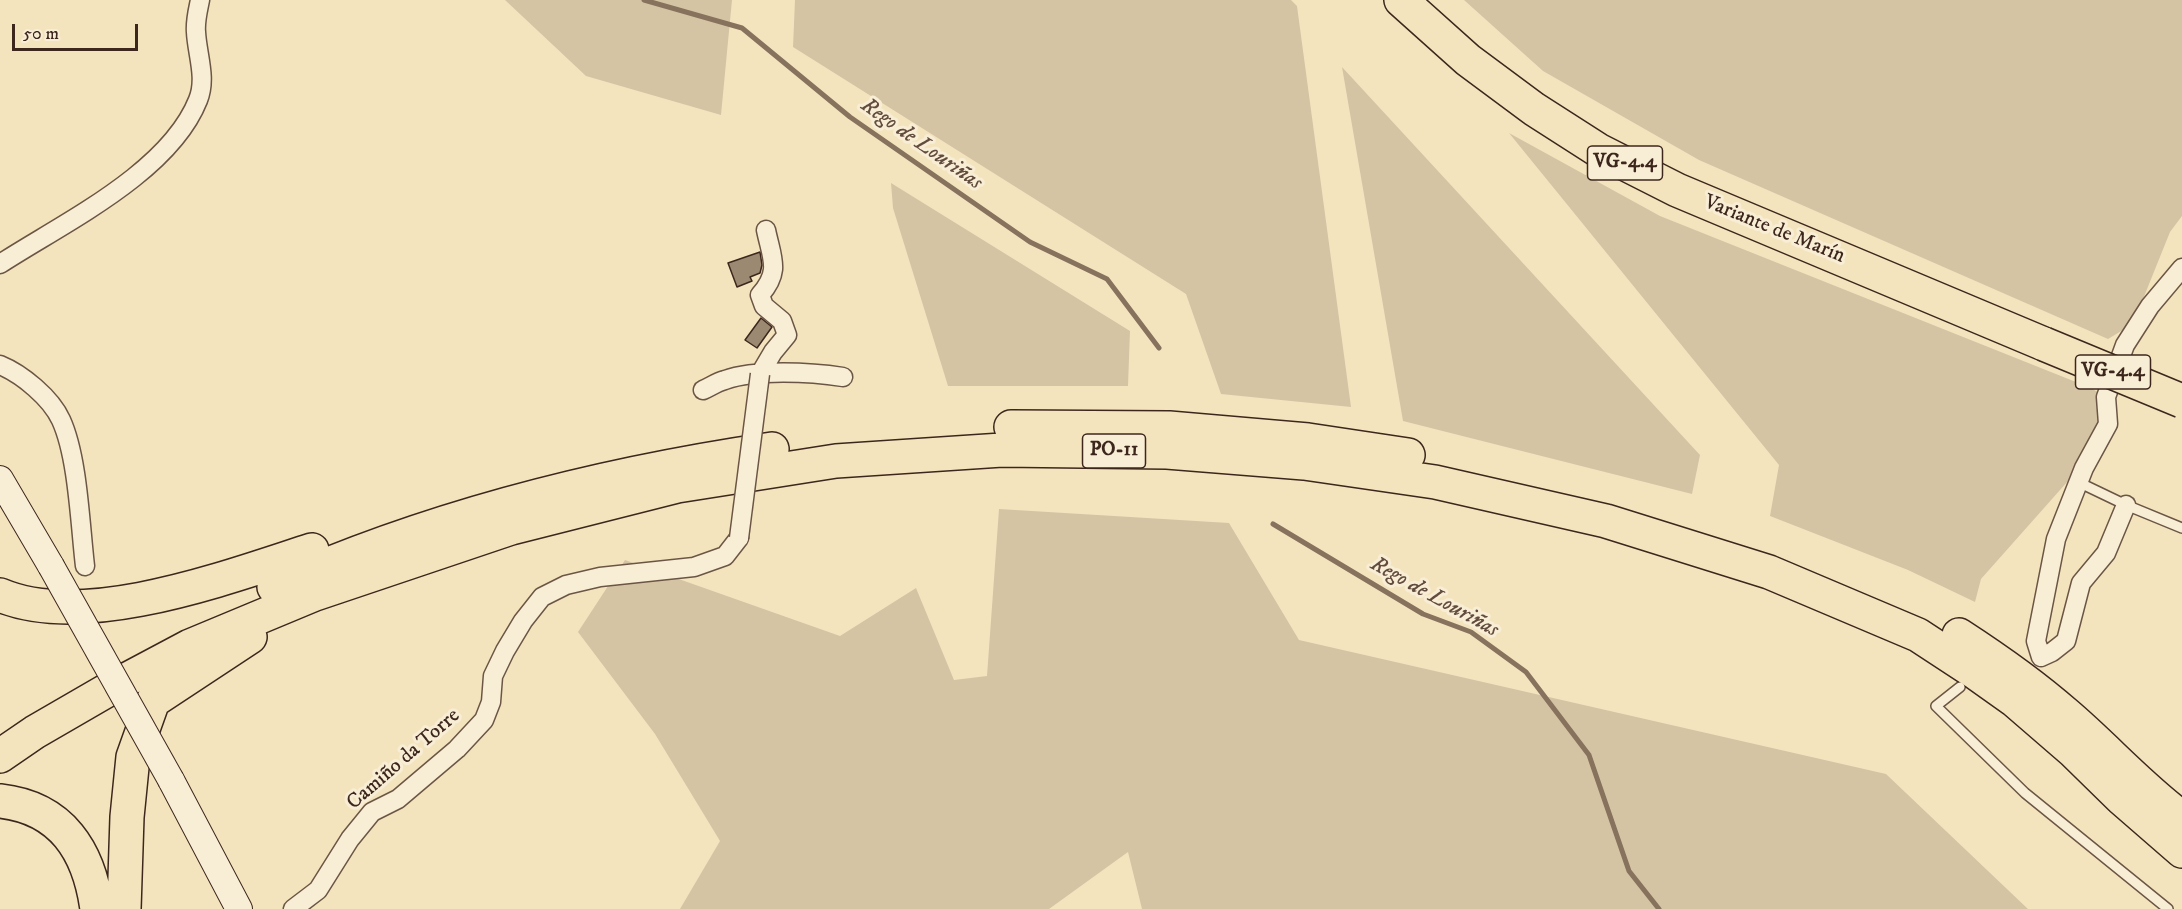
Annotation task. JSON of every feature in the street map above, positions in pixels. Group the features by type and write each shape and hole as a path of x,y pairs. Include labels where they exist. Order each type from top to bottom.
{"highway":[{"name":"Variante de Marín","path":"1401,0 1468,60 1534,110 1598,150 1677,190 2182,401"},
{"name":"PO-11","path":"0,729 101,669 183,627 291,579 409,534 611,478 717,457 830,440 1003,427 1169,428 1308,440 1435,459 1603,497 1765,547 1927,615 2003,663 2057,706 2163,804 2182,818"},
{"name":"PO-11","path":"0,756 35,732 190,646 315,594 511,528 677,486 836,461 1002,450 1143,451 1326,466 1435,482 1606,521 1768,572 1918,635 2014,700 2182,851"},
{"path":"0,595 19,603 72,608 127,602 211,582 416,517 518,502"},
{"path":"124,909 127,817 133,757 153,701 315,594"},
{"path":"0,801 18,803 41,812 63,828 81,852 93,879 97,909"}],"street":[{"path":"0,264 91,208 156,160 173,143 198,100 202,83 195,30 200,0"},
{"path":"760,374 773,352 787,335 782,321 764,306 760,296 770,284 774,273 766,230"},
{"path":"2126,505 2106,553 2082,583 2066,641 2041,657 2036,641 2056,539 2078,482 2108,424 2106,397 2125,345 2150,306 2182,268"},
{"path":"0,365 14,371 41,394 60,418 68,441 76,483 85,566"},
{"path":"704,390 726,379 760,374 822,374 843,377"},
{"name":"Camiño da Torre","path":"293,909 318,890 350,839 372,812 398,799 457,749 484,720 491,702 493,676 523,621 542,597 566,585 600,577 694,567 725,556 739,538 760,374"},
{"path":"0,479 171,780 239,909"}],"lane":[{"path":"2078,482 2182,528"},
{"path":"1960,687 1936,706 2025,793 2169,909"}],"shaded area":[{"path":"505,0 732,0 721,115 586,76"},
{"path":"795,0 1291,0 1297,6 1351,407 1221,394 1186,294 793,47"},
{"path":"1464,0 2182,0 2182,216 2170,232 2133,324 2108,339 1699,160 1543,71"},
{"path":"1342,67 1700,455 1692,494 1403,421"},
{"path":"1509,133 1660,216 2091,388 2106,397 2092,454 1981,579 1975,602 1908,570 1770,516 1779,465"},
{"path":"891,183 1130,331 1128,386 948,386 893,208"},
{"path":"999,509 1229,523 1299,640 1886,774 2028,909 1142,909 1128,852 1049,909 680,909 720,841 655,734 578,632 625,560 840,636 916,588 954,680 987,676"}],"building":[{"path":"760,252 762,265 760,273 750,277 752,281 737,287 728,263"},
{"path":"761,318 772,327 757,348 745,340"}],"waterway":[{"name":"Rego de Louriñas","path":"644,0 742,28 850,117 1030,242 1107,279 1159,348"},
{"name":"Rego de Louriñas","path":"1273,524 1423,614 1471,632 1526,672 1589,755 1629,871 1659,909"}]}
